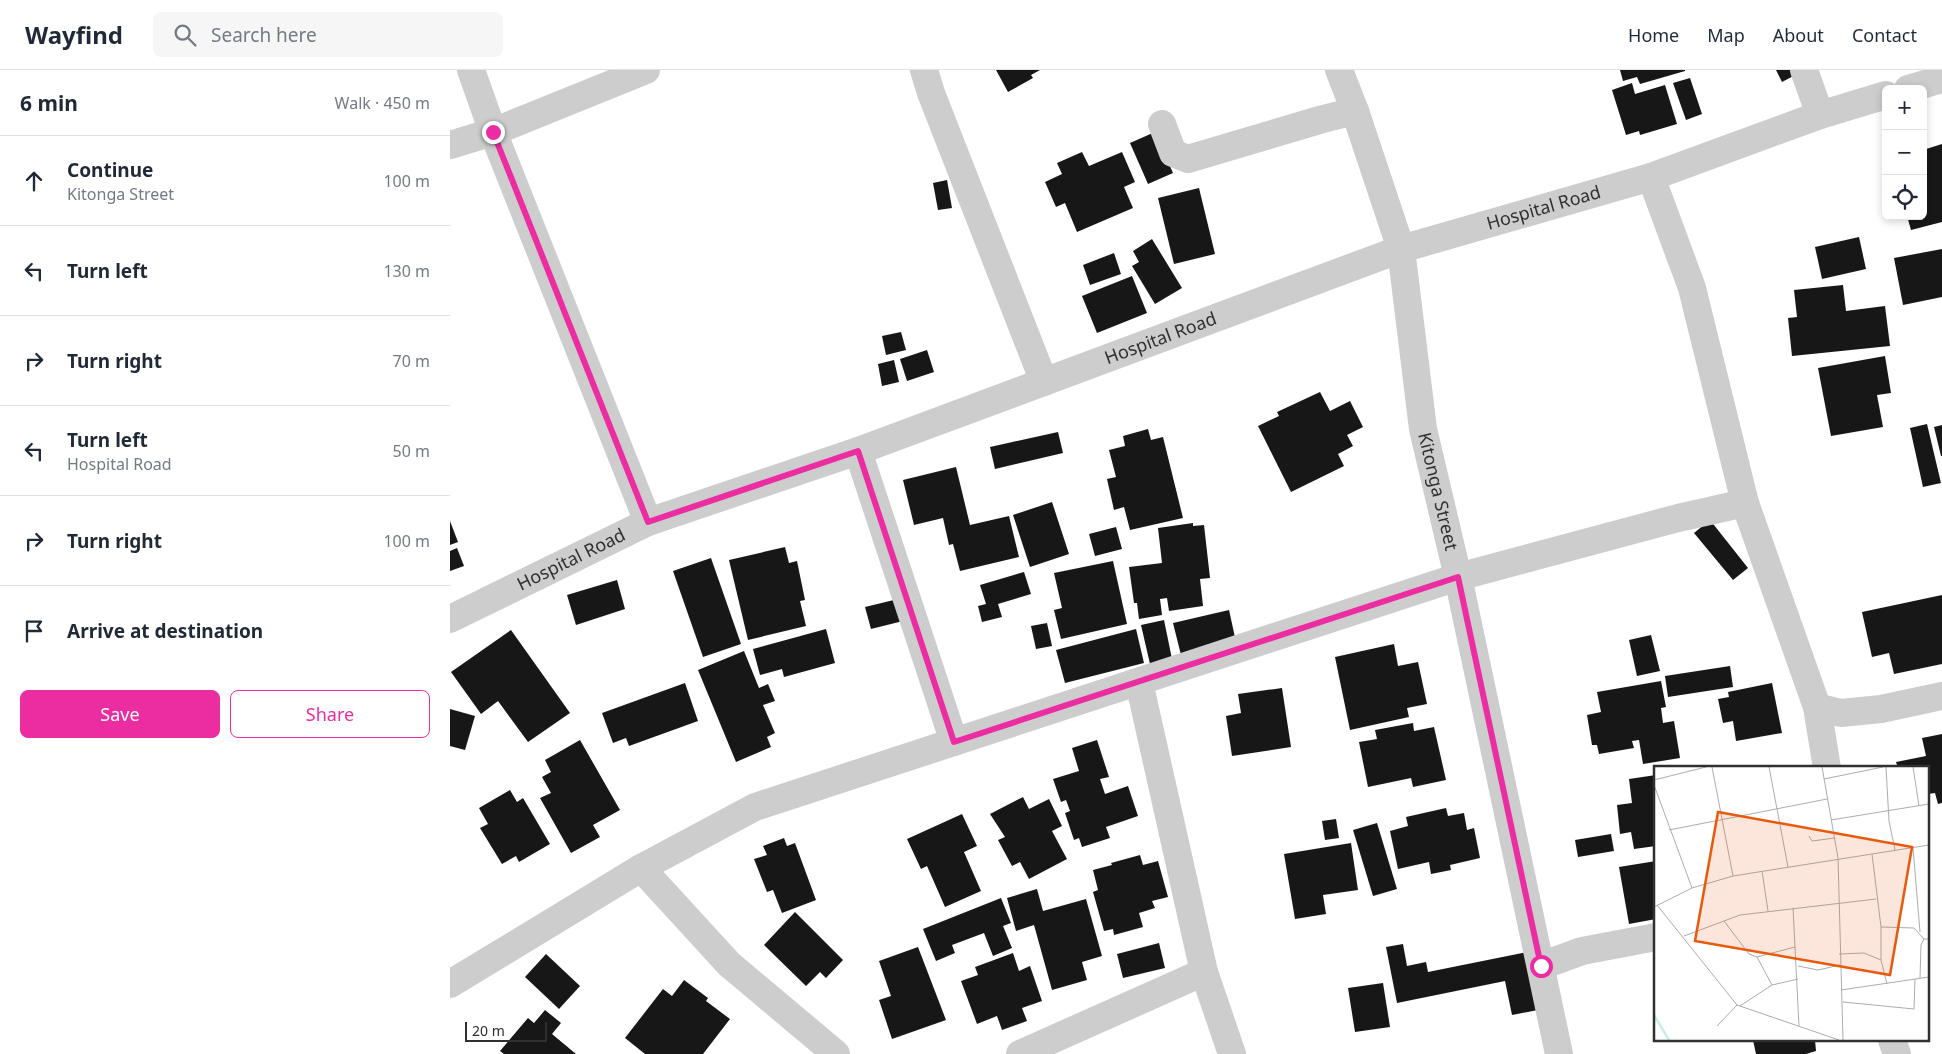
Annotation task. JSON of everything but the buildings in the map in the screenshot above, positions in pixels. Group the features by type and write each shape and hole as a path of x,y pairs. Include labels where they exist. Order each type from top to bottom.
{"street":[{"path":"471,70 493,132 648,522"},
{"path":"450,146 493,132 646,70"},
{"path":"924,70 931,93 1044,382"},
{"name":"Kitonga Street","path":"1338,70 1355,111 1401,249 1423,429 1458,577 1541,966 1554,1052"},
{"path":"1804,70 1820,115"},
{"path":"1922,85 1942,79"},
{"name":"Hospital Road","path":"450,619 648,522 858,451 1401,249 1651,176 1820,115 1882,96"},
{"path":"1162,124 1172,153 1188,159 1323,118 1355,111"},
{"path":"1651,176 1692,288 1745,503 1817,707 1827,766"},
{"path":"858,451 954,742"},
{"path":"450,984 641,868 755,807 1458,577 1678,518 1745,503"},
{"path":"1139,682 1204,972 1232,1054"},
{"path":"1817,707 1841,713 1881,709 1942,696"},
{"path":"641,868 729,964 836,1054"},
{"path":"1541,966 1582,952 1654,937"},
{"path":"1020,1054 1204,972"},
{"path":"1893,1042 1897,1054"}],"route":[{"path":"493,132 648,522 858,451 954,742 1458,577 1541,966"}]}
